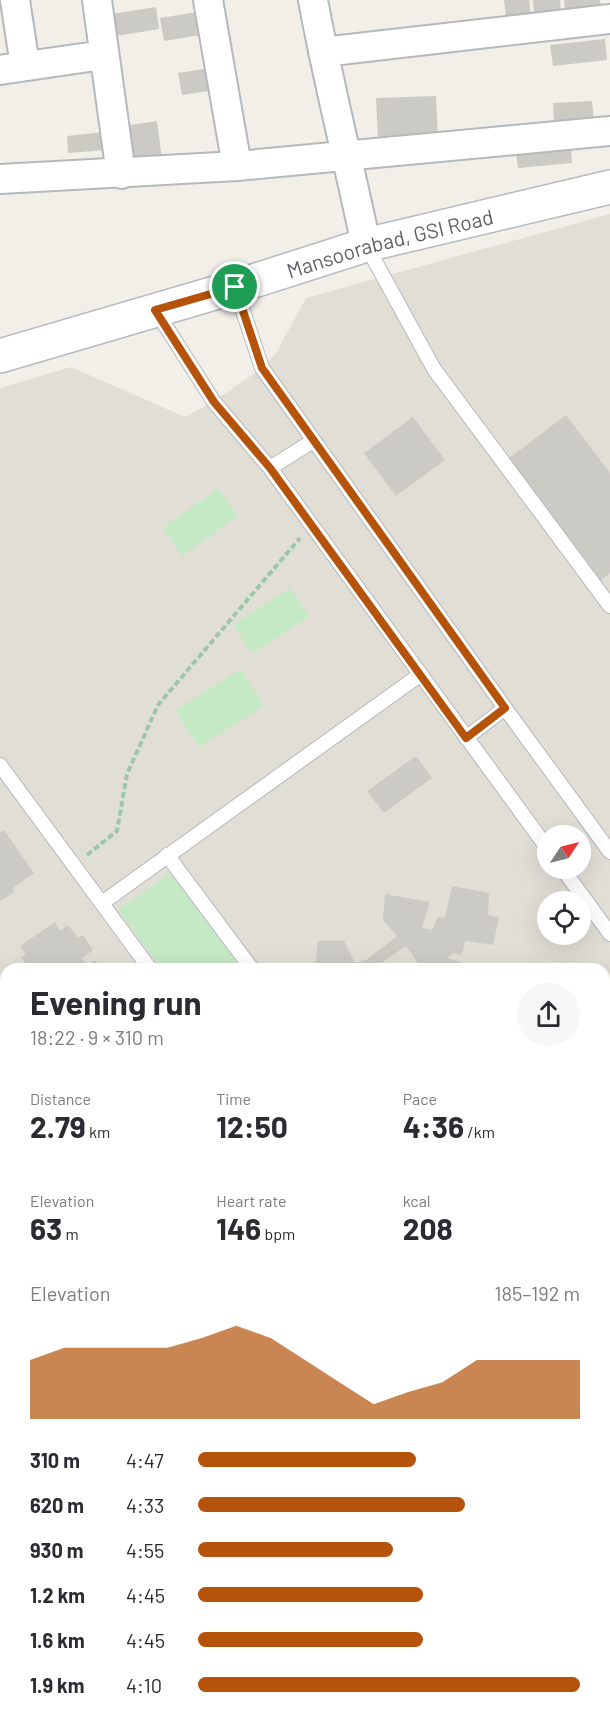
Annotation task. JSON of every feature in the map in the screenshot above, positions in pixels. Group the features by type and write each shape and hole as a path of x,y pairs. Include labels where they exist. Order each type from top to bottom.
{"street":[{"path":"15,0 13,68 103,55"},
{"path":"97,0 121,174"},
{"path":"208,0 237,166"},
{"path":"313,0 366,245"},
{"path":"323,52 610,19"},
{"path":"0,180 237,166 610,131"},
{"name":"Mansoorabad, GSI Road","path":"0,356 235,287 366,245 610,187"}],"lane":[{"path":"366,245 434,369 610,606"},
{"path":"235,287 262,368 610,852"},
{"path":"155,310 214,402 270,468 310,526 537,834"},
{"path":"270,468 313,441"},
{"path":"102,903 421,674"},
{"path":"466,738 505,708"},
{"path":"2,774 74,865 146,963"},
{"path":"167,855 248,963"},
{"path":"570,879 610,934"}],"path":[{"path":"74,865 117,831 127,774 158,705 310,526"}],"shaded area":[{"path":"610,214 610,963 0,963 0,388 71,367 185,417 214,401 262,368 276,353 306,298"}],"green space":[{"path":"218,488 238,516 182,556 163,528"},
{"path":"290,588 309,616 252,654 233,625"},
{"path":"241,669 264,706 199,747 175,710"},
{"path":"170,873 238,963 158,963 118,910"}],"building":[{"path":"504,0 529,0 531,15 506,18"},
{"path":"533,0 560,0 561,16 534,18"},
{"path":"564,0 600,0 601,6 565,11"},
{"path":"156,7 159,29 116,36 112,14"},
{"path":"197,12 201,35 164,41 160,18"},
{"path":"605,39 607,60 553,66 550,45"},
{"path":"211,68 215,90 182,95 178,73"},
{"path":"436,96 438,138 378,140 376,98"},
{"path":"592,101 594,121 554,123 553,103"},
{"path":"157,121 162,159 133,162 129,125"},
{"path":"104,132 106,150 68,153 67,136"},
{"path":"571,148 572,163 518,168 516,152"},
{"path":"566,415 610,473 610,573 600,581 508,459"},
{"path":"413,417 445,460 396,496 364,453"},
{"path":"416,756 432,778 384,813 367,791"},
{"path":"4,830 34,873 12,889 14,892 0,901 0,832"},
{"path":"452,886 489,893 488,915 499,917 493,945 465,941 462,955 454,953 447,958 463,963 418,963 406,946 382,963 355,963 366,960 397,936 383,920 385,894 430,902 422,928 432,930 438,917 445,918"},
{"path":"55,922 60,931 68,925 78,938 83,935 93,950 82,958 86,963 25,963 21,957 26,954 20,946"},
{"path":"318,941 344,941 355,963 316,963"}],"route":[{"path":"235,287 262,368 505,708 466,738 270,468 214,402 155,310 235,287"}]}
